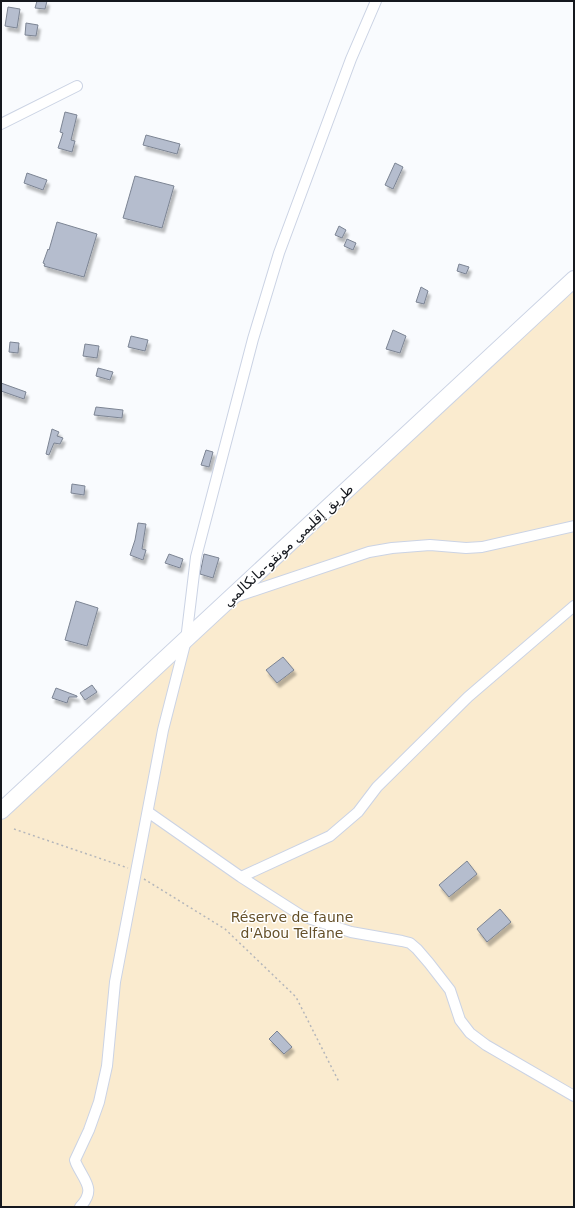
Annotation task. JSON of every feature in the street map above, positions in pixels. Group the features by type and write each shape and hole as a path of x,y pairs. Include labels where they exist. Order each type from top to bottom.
{"highway":[{"name":"طريق إقليمي مونقو-مانكالمي","path":"2,808 186,640 574,279"}],"street":[{"path":"80,1207 85,1202 89,1194 89,1188 75,1160 89,1130 99,1102 107,1066 115,982 163,730 186,640 196,557 253,339 279,253 351,59 376,1"},
{"path":"1,124 77,86"},
{"path":"230,599 369,552 392,548 430,545 466,548 482,547 574,526"},
{"path":"241,877 330,836 358,812 376,787 468,697 574,606"},
{"path":"148,812 241,877 302,916 351,932 410,943 429,963 450,990 460,1020 470,1033 486,1045 574,1096"}],"path":[{"path":"14,829 126,868 225,929 296,997 339,1082"}],"green space":[{"name":"Réserve de faune d'Abou Telfane","path":"574,279 574,1207 1,1207 1,811"}],"building":[{"path":"37,1 47,1 45,9 35,8"},
{"path":"8,7 20,9 17,28 5,26"},
{"path":"26,23 38,25 36,36 25,35"},
{"path":"65,112 77,115 71,140 75,141 72,152 58,148 63,133 60,132"},
{"path":"146,135 180,144 177,154 143,145"},
{"path":"395,163 403,167 393,189 385,185"},
{"path":"27,173 47,180 43,190 24,183"},
{"path":"135,176 174,186 162,228 123,218"},
{"path":"57,222 97,234 84,277 44,266 45,264 43,263 48,249 49,250"},
{"path":"339,226 346,230 342,238 335,235"},
{"path":"347,239 356,243 353,250 344,246"},
{"path":"459,264 469,267 466,274 457,271"},
{"path":"421,287 428,291 424,304 416,302"},
{"path":"393,330 406,336 400,353 386,349"},
{"path":"131,336 148,340 145,351 128,347"},
{"path":"10,342 19,343 18,353 9,352"},
{"path":"85,344 99,346 97,358 83,356"},
{"path":"98,368 113,372 110,380 96,376"},
{"path":"1,383 26,392 24,399 1,391"},
{"path":"96,407 123,410 122,418 94,415"},
{"path":"52,429 59,432 57,436 63,438 60,444 54,443 49,455 46,454"},
{"path":"206,450 213,452 209,467 201,465"},
{"path":"72,484 85,486 84,495 71,493"},
{"path":"138,523 146,524 142,549 146,550 143,560 130,555 135,540"},
{"path":"169,554 183,559 180,568 165,563"},
{"path":"204,554 219,558 213,578 200,574"},
{"path":"76,601 98,608 87,646 65,640"},
{"path":"283,657 294,670 277,683 266,670"},
{"path":"92,685 97,692 85,700 80,693"},
{"path":"56,688 77,697 69,697 67,703 52,698"},
{"path":"467,861 477,874 449,897 439,885"},
{"path":"500,909 511,922 487,942 477,929"},
{"path":"277,1031 292,1047 284,1054 269,1039"}]}
